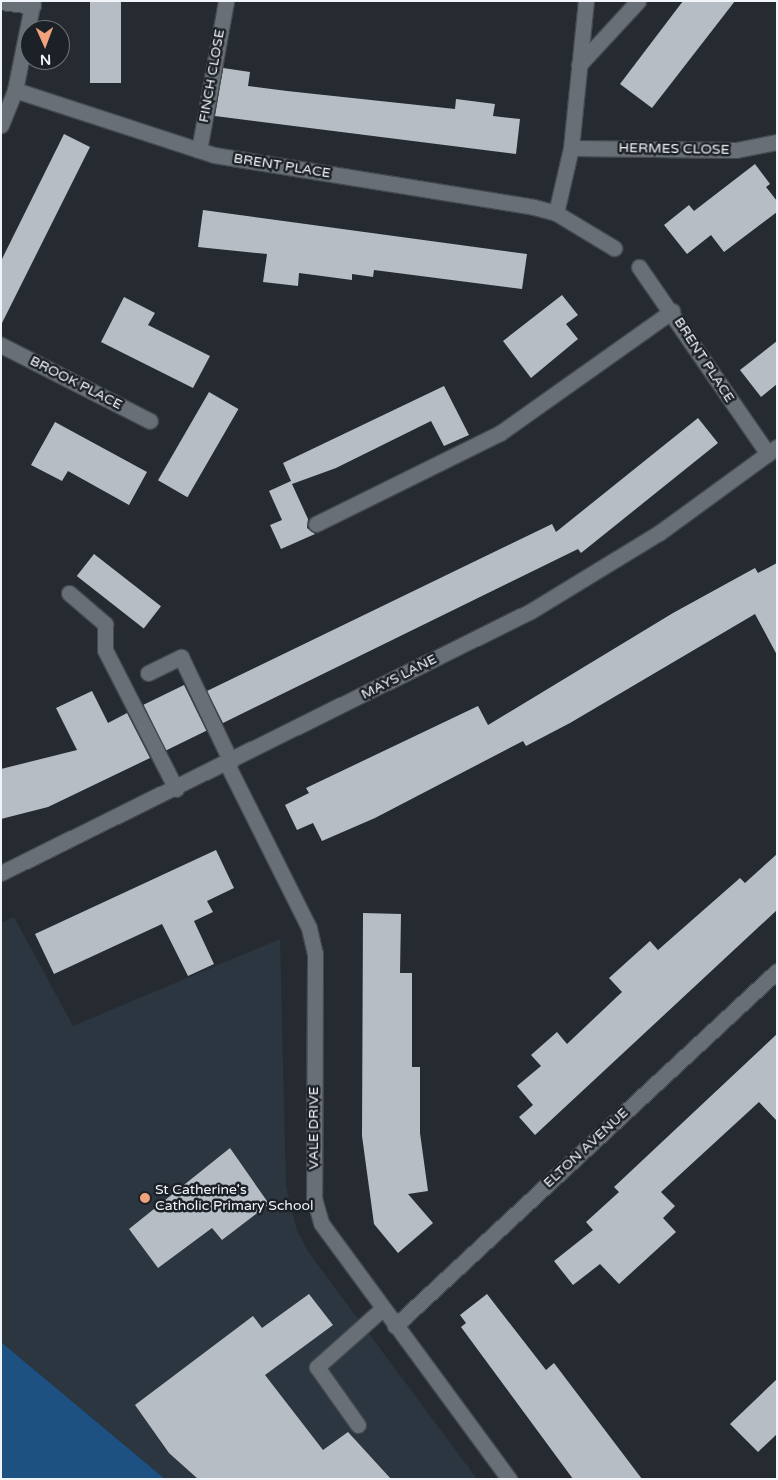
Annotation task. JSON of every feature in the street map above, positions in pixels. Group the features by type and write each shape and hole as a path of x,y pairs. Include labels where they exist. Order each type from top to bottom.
{"street":[{"name":"FINCH CLOSE","path":"199,150 226,1"},
{"path":"556,213 571,148 586,1"},
{"path":"579,65 638,1"},
{"path":"1,2 33,4 15,90 1,125"},
{"name":"BRENT PLACE","path":"15,90 199,150 556,213 614,248"},
{"name":"HERMES CLOSE","path":"571,148 736,150 777,142"},
{"name":"BRENT PLACE","path":"638,267 772,450"},
{"path":"316,524 500,433 672,311"},
{"name":"BROOK PLACE","path":"1,345 150,420"},
{"name":"MAYS LANE","path":"1,873 229,763 598,573 772,450"},
{"path":"69,593 105,624 105,650 176,789"},
{"name":"VALE DRIVE","path":"148,673 181,658 229,763 309,928 315,953 316,1207 332,1242 509,1479"},
{"name":"ELTON AVENUE","path":"395,1326 777,971"},
{"path":"358,1425 317,1367 382,1309"}],"shaded area":[{"name":"St Catherine's Catholic Primary School","path":"14,917 73,1026 280,939 286,1186 297,1231 309,1253 477,1479 165,1479 1,1342 1,923"},
{"path":"1,1342 165,1479 1,1479"}],"building":[{"path":"90,1 121,1 121,83 90,83"},
{"path":"683,1 735,1 652,108 620,84"},
{"path":"223,68 250,72 248,86 455,109 456,99 495,104 493,116 520,119 516,154 215,116"},
{"path":"64,134 90,147 1,325 1,261"},
{"path":"755,164 770,184 766,187 777,201 777,212 724,252 711,235 687,254 664,225 689,205 694,211"},
{"path":"203,210 527,254 522,289 374,270 373,277 352,274 352,280 299,273 298,286 263,282 267,254 198,247"},
{"path":"562,295 578,315 566,324 578,339 531,378 503,341"},
{"path":"124,297 155,313 148,325 210,356 193,388 101,342"},
{"path":"777,341 777,384 761,397 740,370"},
{"path":"444,386 469,435 444,446 431,421 336,468 292,484 308,519 307,528 315,534 281,549 270,525 282,520 269,491 291,481 283,463"},
{"path":"209,392 238,409 187,497 158,480"},
{"path":"698,418 718,443 581,553 578,549 223,723 207,691 552,524 556,532"},
{"path":"55,422 147,472 129,505 68,471 62,481 31,465"},
{"path":"94,554 161,606 144,628 77,576"},
{"path":"777,563 777,655 755,614 570,723 526,746 523,741 375,818 322,841 313,823 297,830 285,805 309,793 306,788 478,706 488,725 673,613 755,568 758,573"},
{"path":"184,685 206,731 166,751 144,705"},
{"path":"92,691 108,723 127,713 150,758 48,807 1,819 1,769 77,750 56,708"},
{"path":"216,850 234,888 207,901 213,912 194,921 214,964 188,976 162,924 54,974 35,934"},
{"path":"777,854 777,910 535,1135 519,1117 533,1105 517,1086 541,1066 531,1055 557,1032 567,1044 622,992 609,978 650,941 658,950 740,878 745,883"},
{"path":"363,913 401,914 400,973 412,973 412,1067 420,1067 420,1133 428,1191 408,1194 433,1223 398,1253 374,1224 362,1136"},
{"path":"777,1034 777,1121 759,1102 661,1192 675,1206 663,1218 676,1232 619,1284 600,1264 573,1285 554,1261 593,1230 586,1222 619,1192 614,1187"},
{"path":"230,1148 269,1204 222,1240 212,1228 158,1268 129,1229"},
{"path":"309,1294 333,1325 265,1375 323,1450 348,1432 391,1479 198,1479 169,1453 135,1405 253,1316 262,1328"},
{"path":"487,1294 546,1370 554,1363 642,1479 573,1479 461,1327 466,1323 460,1315"},
{"path":"777,1379 777,1434 758,1452 730,1424"}],"place":[{"name":"St Catherine's Catholic Primary School","path":"145,1198"}]}
